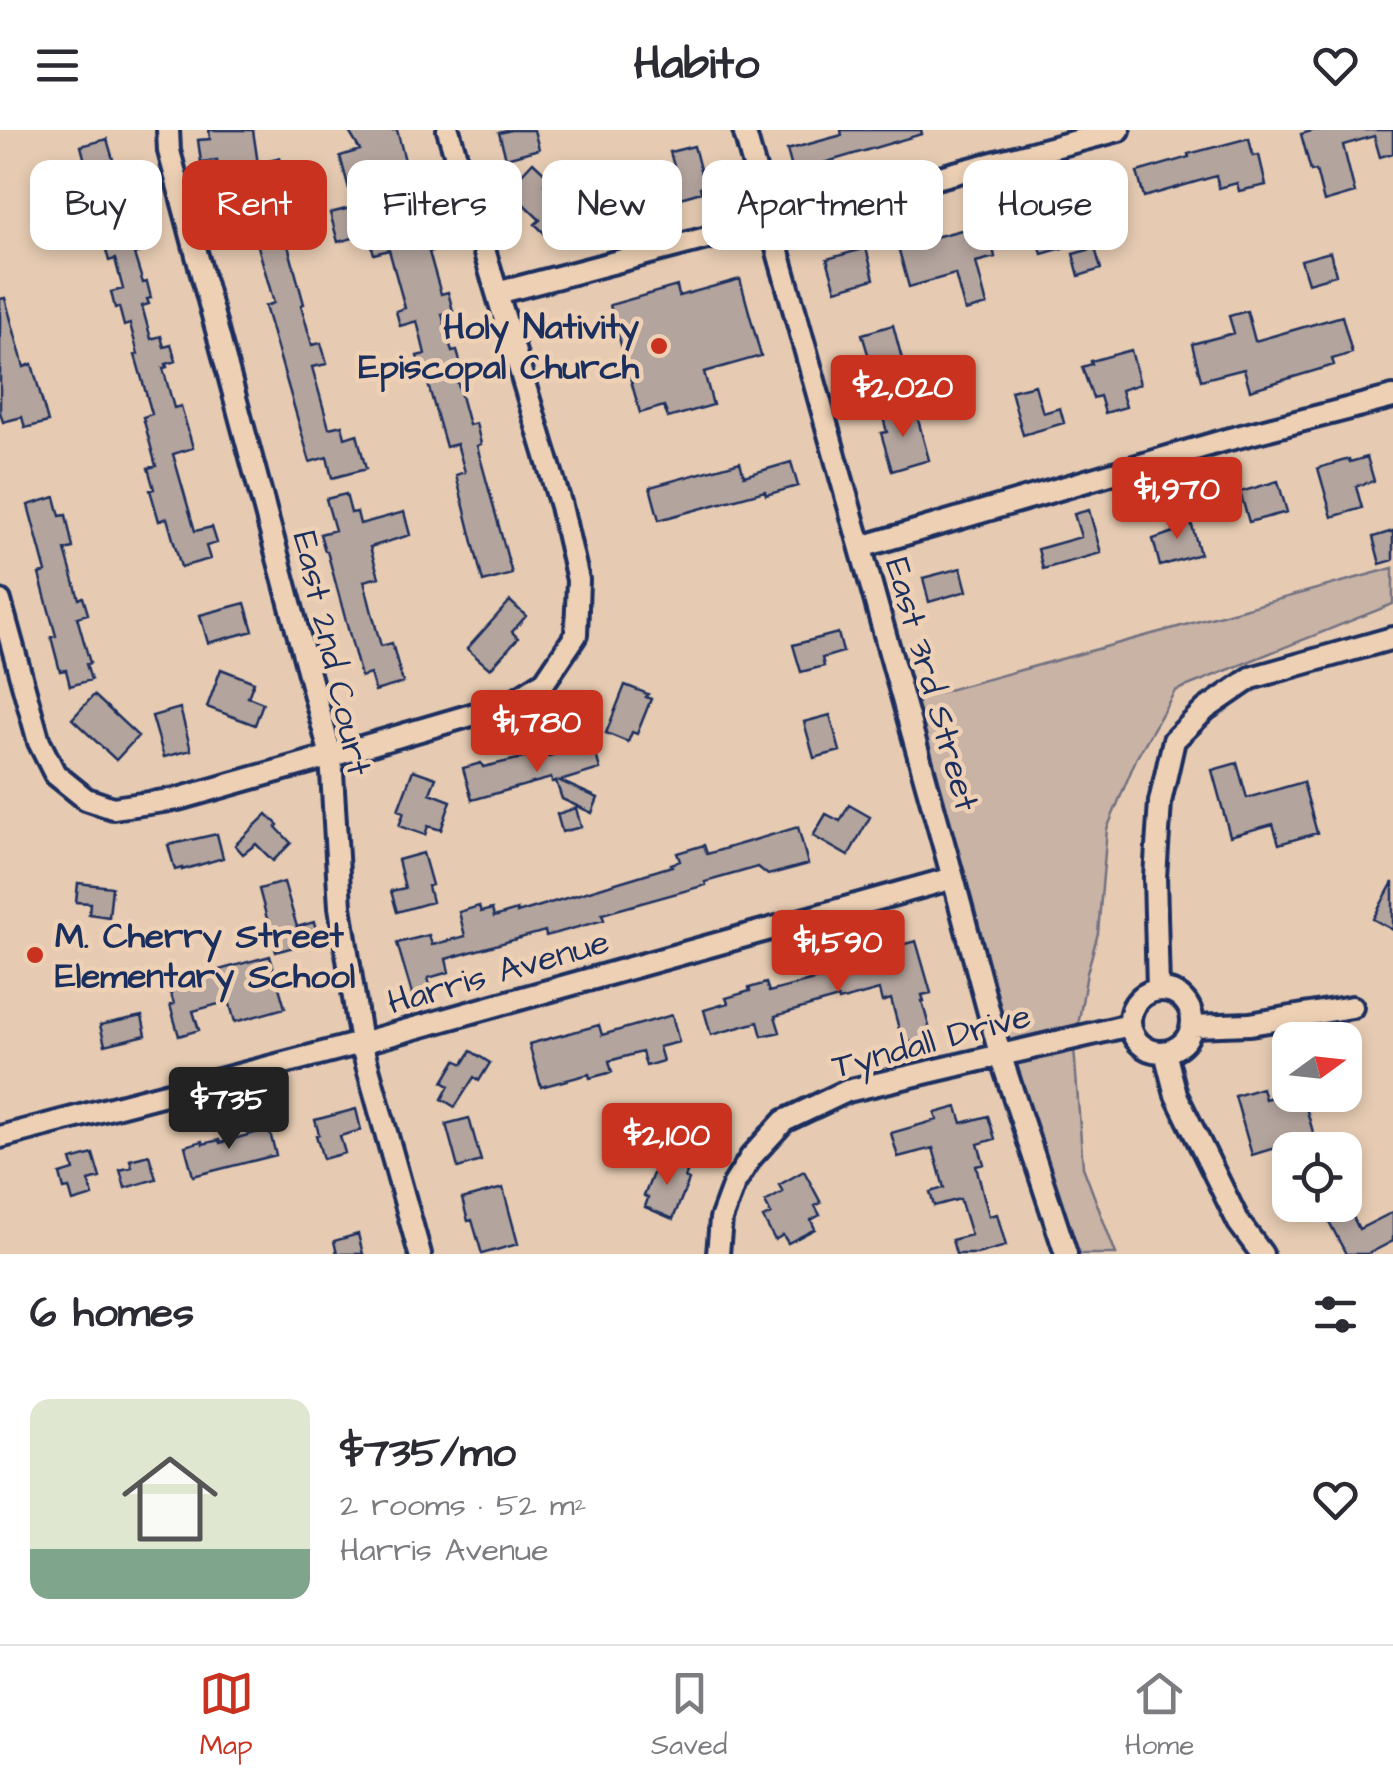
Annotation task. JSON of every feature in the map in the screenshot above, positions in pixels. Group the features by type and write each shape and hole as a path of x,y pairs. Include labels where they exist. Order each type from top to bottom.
{"street":[{"name":"East 2nd Court","path":"168,130 169,151 331,756 340,907 361,1043 420,1254"},
{"path":"0,601 39,742 55,774 86,799 113,808 178,800 509,704 546,681 576,634 578,580 561,506 448,130"},
{"name":"East 3rd Street","path":"744,130 752,160"},
{"path":"943,176 1119,130"},
{"path":"497,293 702,239"},
{"name":"East 3rd Street","path":"777,250 1000,1054 1066,1254"},
{"path":"861,547 1226,440 1393,396"},
{"path":"1158,990 1154,877 1160,802 1174,740 1206,708 1251,678 1393,638"},
{"name":"Harris Avenue","path":"0,1137 361,1043 954,878"},
{"path":"1158,990 1178,994 1186,1001 1192,1026 1178,1048 1165,1052 1138,1043 1130,1025 1140,998 1158,990"},
{"path":"1192,1026 1250,1024 1352,1007"},
{"name":"Tyndall Drive","path":"718,1254 722,1219 734,1184 751,1157 784,1121 847,1091 1130,1025"},
{"path":"1165,1052 1176,1094 1239,1224 1262,1254"}],"shaded area":[{"path":"1393,568 1393,604 1175,691 1136,759 1107,829 1098,933 1078,1026 1009,1041 915,699"},
{"path":"1074,1048 1083,1167 1116,1254 1078,1254 1015,1061"}],"building":[{"path":"209,130 253,130 257,160 201,160 198,140 210,139"},
{"path":"348,130 397,130 405,160 347,160 347,182 340,156 360,150"},
{"path":"534,130 539,149 506,158 499,133"},
{"path":"841,130 921,130 922,134 834,160 790,160 787,150 842,135"},
{"path":"1315,130 1393,130 1393,153 1380,157 1374,136 1343,145 1355,193 1324,202 1301,134"},
{"path":"1249,138 1253,156 1259,155 1266,185 1239,191 1237,183 1219,188 1216,176 1144,197 1137,172"},
{"path":"107,139 113,160 85,160 81,146"},
{"path":"694,146 702,177 701,192 682,197 682,160 672,160 670,152"},
{"path":"533,162 542,170 542,231 535,224 540,220 522,203 522,174"},
{"path":"347,209 347,240 338,242 330,213"},
{"path":"963,230 963,250 993,250 995,257 976,262 987,305 965,311 955,274 909,287 899,250 943,250 943,235"},
{"path":"106,250 139,250 134,254 151,298 147,299 149,304 142,306 151,339 161,336 164,347 171,345 176,361 163,368 174,408 181,406 193,448 173,454 195,531 212,527 217,543 206,546 210,559 181,567 167,518 159,521 148,468 156,466 143,417 152,414 130,324 124,326 119,307 115,308 111,292 123,289 115,259 109,261"},
{"path":"259,250 289,250 312,345 321,343 327,364 312,367 329,428 342,425 345,438 357,434 366,469 332,478 327,457 310,462 265,306 274,303"},
{"path":"389,250 436,250 429,252 441,294 448,292 453,311 442,314 452,352 457,351 461,365 456,366 456,377 469,425 476,423 481,444 477,446 512,574 483,582 456,475 465,472 457,444 446,447 426,377 423,378 417,356 425,354 417,321 400,326 396,311 405,308"},
{"path":"867,250 874,279 836,290 827,259"},
{"path":"1096,250 1101,269 1079,276 1073,254"},
{"path":"1330,252 1336,275 1308,283 1301,260"},
{"name":"Holy Nativity Episcopal Church","path":"740,279 761,356 704,372 713,405 668,418 664,406 640,413 610,305 677,286 679,296"},
{"path":"5,298 24,367 32,364 48,422 25,428 22,417 3,422 0,412 0,299"},
{"path":"1247,311 1255,341 1342,316 1352,353 1332,359 1334,365 1250,390 1244,369 1201,380 1192,344 1234,333 1229,316"},
{"path":"893,325 902,359 872,367 862,334"},
{"path":"1131,350 1140,384 1121,390 1126,407 1105,413 1100,396 1093,398 1082,367"},
{"path":"1035,385 1043,413 1060,408 1064,423 1023,435 1011,391"},
{"path":"906,407 909,418 917,416 929,460 892,471 881,433 887,432 882,414"},
{"path":"1367,457 1374,481 1356,486 1362,508 1332,517 1318,468"},
{"path":"740,462 744,476 791,462 798,486 659,520 650,487"},
{"path":"1278,481 1287,512 1249,522 1240,492"},
{"path":"346,494 351,513 357,512 360,524 404,512 410,535 370,547 379,577 364,581 381,646 392,643 403,683 375,691 370,674 361,677 320,534 335,530 326,499"},
{"path":"55,497 60,516 66,515 73,548 65,550 79,599 83,597 88,614 77,617 91,680 70,686 66,670 60,671 51,637 56,636 39,574 46,572 28,505"},
{"path":"1089,510 1101,553 1043,569 1038,549 1081,537 1074,514"},
{"path":"1188,512 1200,554 1160,566 1153,539 1177,531 1173,516"},
{"path":"1393,531 1393,560 1380,564 1373,537"},
{"path":"961,568 967,591 929,602 923,578"},
{"path":"510,601 526,616 512,632 518,638 490,669 467,649"},
{"path":"245,603 253,631 208,643 200,615"},
{"path":"838,633 843,652 822,658 824,666 801,672 793,645"},
{"path":"221,669 254,682 248,697 263,703 255,725 207,707"},
{"path":"625,685 651,699 637,734 632,732 628,742 606,733"},
{"path":"94,695 138,736 116,760 72,719"},
{"path":"180,708 191,750 164,757 152,716"},
{"path":"830,715 840,751 814,758 804,722"},
{"path":"593,744 600,769 560,781 598,798 592,813 562,799 556,781 551,778 472,800 463,768 544,753 545,757"},
{"path":"1237,763 1247,798 1303,782 1317,833 1279,844 1273,824 1230,836 1212,770"},
{"path":"413,770 436,778 430,793 451,801 441,830 428,826 425,835 399,826 404,812 398,810"},
{"path":"849,805 870,817 848,856 813,836 826,814 840,821"},
{"path":"576,808 581,827 562,832 557,814"},
{"path":"267,814 291,843 273,861 256,844 243,854 235,845"},
{"path":"798,827 808,864 768,875 758,867 602,914 604,920 546,936 545,931 446,959 449,972 428,978 431,989 412,994 397,943 429,935 432,945 465,936 459,912 479,906 481,912 492,909 494,917 517,913 672,866 680,861 677,853 704,845 707,854"},
{"path":"217,834 223,858 175,870 168,845"},
{"path":"423,853 432,885 428,886 432,902 397,912 391,891 405,888 398,860"},
{"path":"284,882 297,927 314,922 319,940 276,952 259,889"},
{"path":"1393,882 1393,930 1373,919"},
{"path":"78,883 112,887 109,917 89,914 90,903 76,902"},
{"path":"916,941 931,993 922,995 922,1001 932,1037 903,1044 891,999 882,1002 879,990 775,1016 780,1032 762,1036 758,1022 711,1035 704,1010 728,1003 726,998 766,983 769,992 832,975 831,970 894,953 893,947"},
{"path":"270,956 285,1008 235,1022 229,1001 193,1011 199,1030 179,1036 168,984"},
{"path":"672,1015 679,1042 659,1047 663,1061 646,1066 642,1052 609,1061 612,1072 541,1087 529,1044 599,1025 602,1035"},
{"path":"142,1016 146,1035 105,1045 100,1025"},
{"path":"471,1051 490,1063 479,1081 474,1077 455,1107 442,1099 449,1086 443,1082 456,1060 463,1064"},
{"path":"1262,1088 1265,1099 1272,1097 1272,1112 1307,1112 1313,1132 1272,1132 1272,1149 1252,1155 1235,1096"},
{"path":"957,1107 962,1123 988,1116 995,1139 978,1144 984,1164 976,1166 989,1216 997,1214 1006,1246 977,1254 956,1254 952,1240 971,1235 960,1199 934,1206 930,1192 944,1188 933,1148 898,1157 891,1133 937,1120 935,1113"},
{"path":"356,1109 361,1130 340,1136 345,1153 323,1159 315,1120"},
{"path":"469,1118 481,1161 458,1168 446,1124"},
{"path":"269,1129 276,1155 193,1176 185,1146 202,1141 220,1143"},
{"path":"93,1154 100,1178 89,1181 93,1196 73,1202 60,1174 74,1170 71,1160"},
{"path":"149,1155 156,1179 125,1188 120,1170 132,1167 130,1160"},
{"path":"665,1158 689,1168 685,1178 689,1180 673,1219 645,1207 648,1198 644,1196 656,1166 661,1168"},
{"path":"804,1171 821,1203 815,1206 820,1215 811,1220 815,1229 788,1243 783,1235 775,1240 763,1218 771,1214 765,1202 783,1192 779,1185"},
{"path":"503,1188 518,1244 482,1254 462,1199"},
{"path":"1393,1212 1393,1241 1368,1254 1346,1254 1329,1222 1356,1222 1359,1229"},
{"path":"358,1234 363,1254 337,1254 334,1241"}],"place":[{"name":"Holy Nativity Episcopal Church","path":"659,346"},
{"name":"M. Cherry Street Elementary School","path":"35,955"}]}
